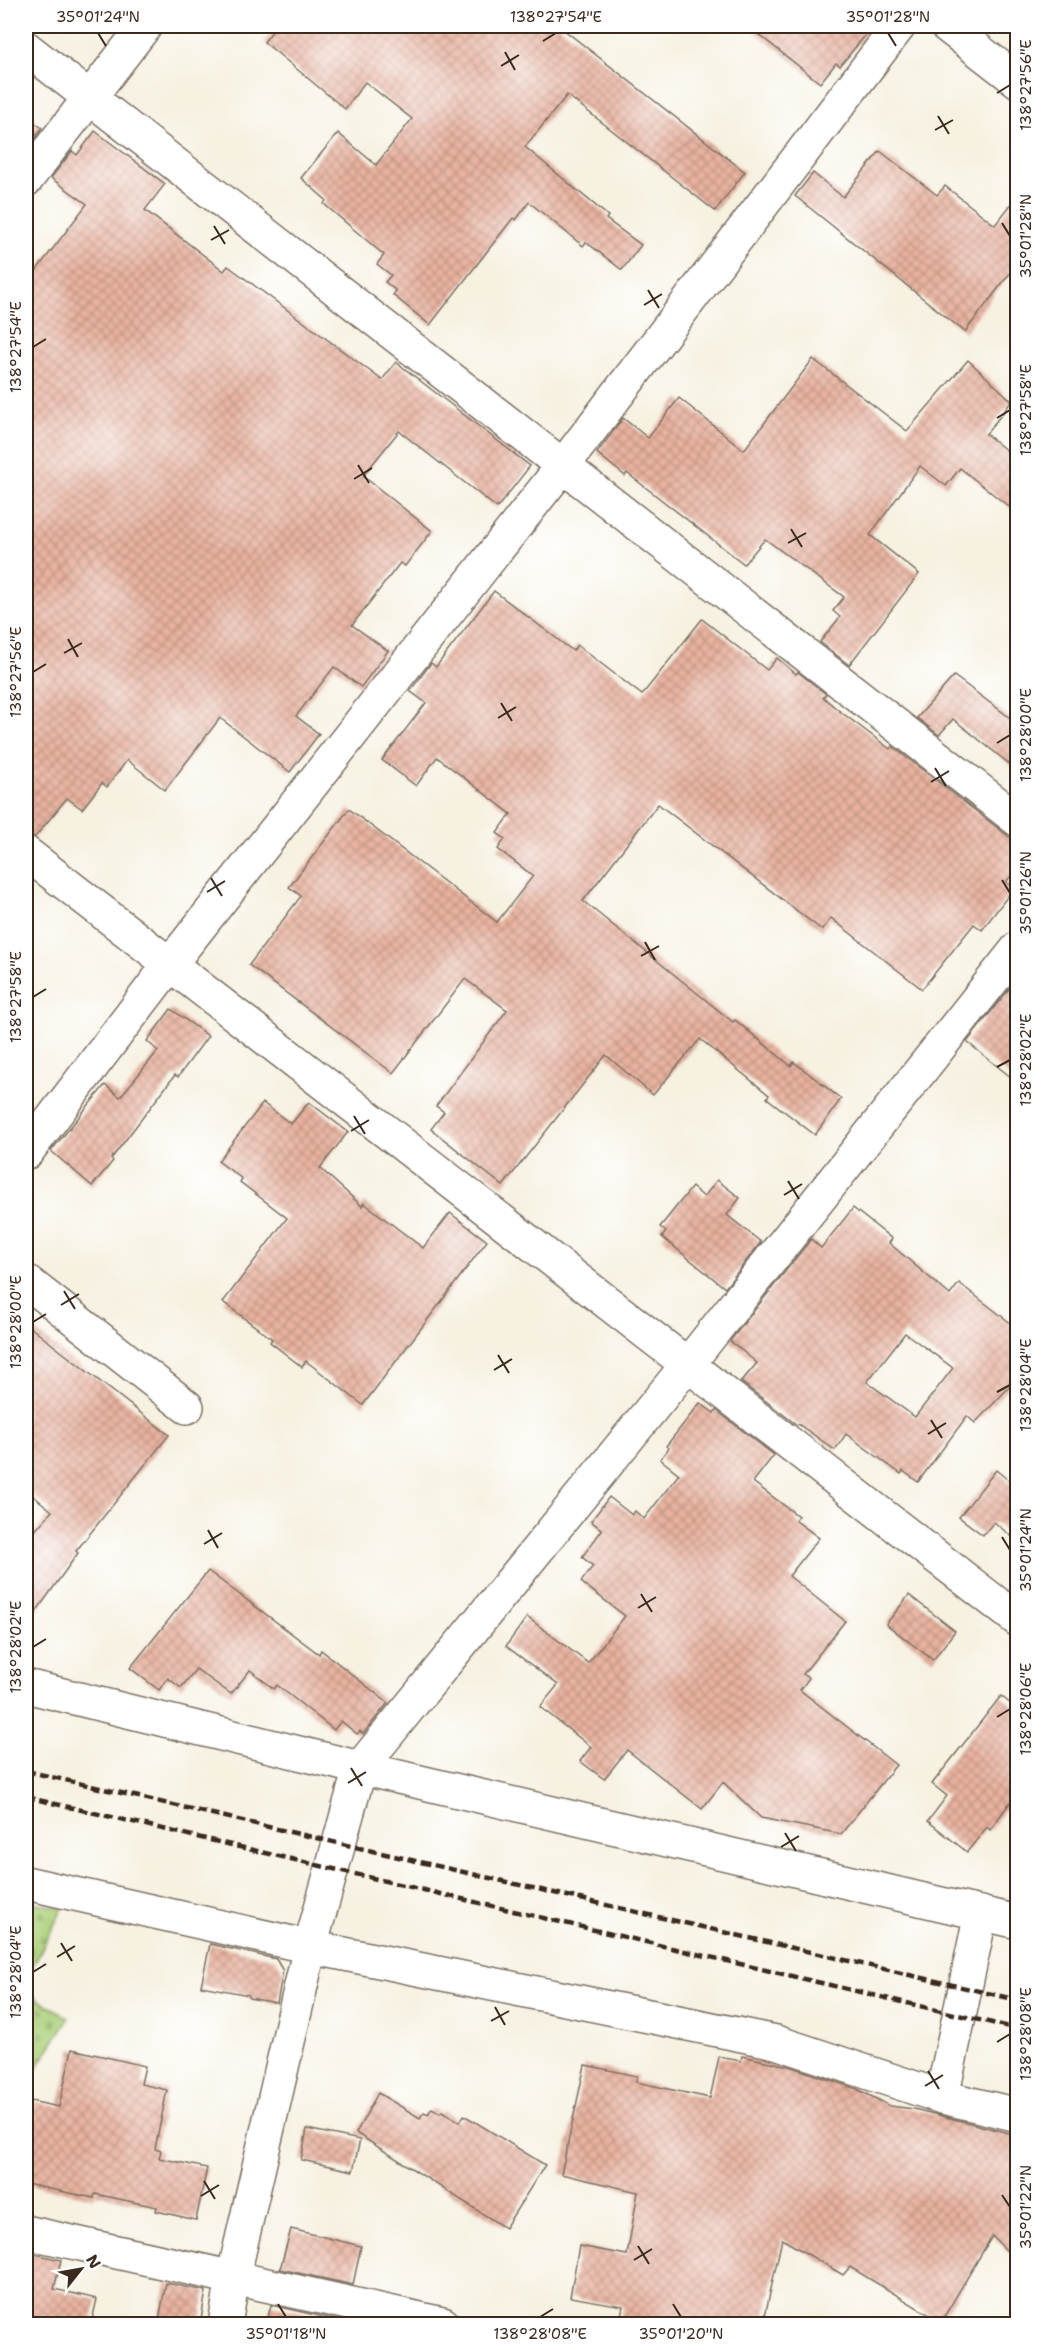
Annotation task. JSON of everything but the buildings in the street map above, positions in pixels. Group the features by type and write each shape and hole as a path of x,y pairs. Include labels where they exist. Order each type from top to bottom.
{"street":[{"path":"26,180 145,26"},
{"path":"26,1153 170,964 562,467 899,26"},
{"path":"947,26 1017,81"},
{"path":"26,48 1017,819"},
{"path":"26,853 1017,1620"},
{"path":"225,2325 233,2278 310,1947 360,1768 688,1364 1017,948"},
{"path":"26,1281 187,1407"},
{"path":"26,1686 360,1768 1017,1922"},
{"path":"26,1883 310,1947 776,2042 942,2097 1017,2115"},
{"path":"942,2097 981,1913"},
{"path":"26,2232 443,2325"}],"green space":[{"path":"26,1901 63,1908 26,1979"},
{"path":"26,1992 69,2018 26,2085"}],"railway":[{"path":"26,1771 1018,2000"},
{"path":"26,1797 1018,2029"}]}
